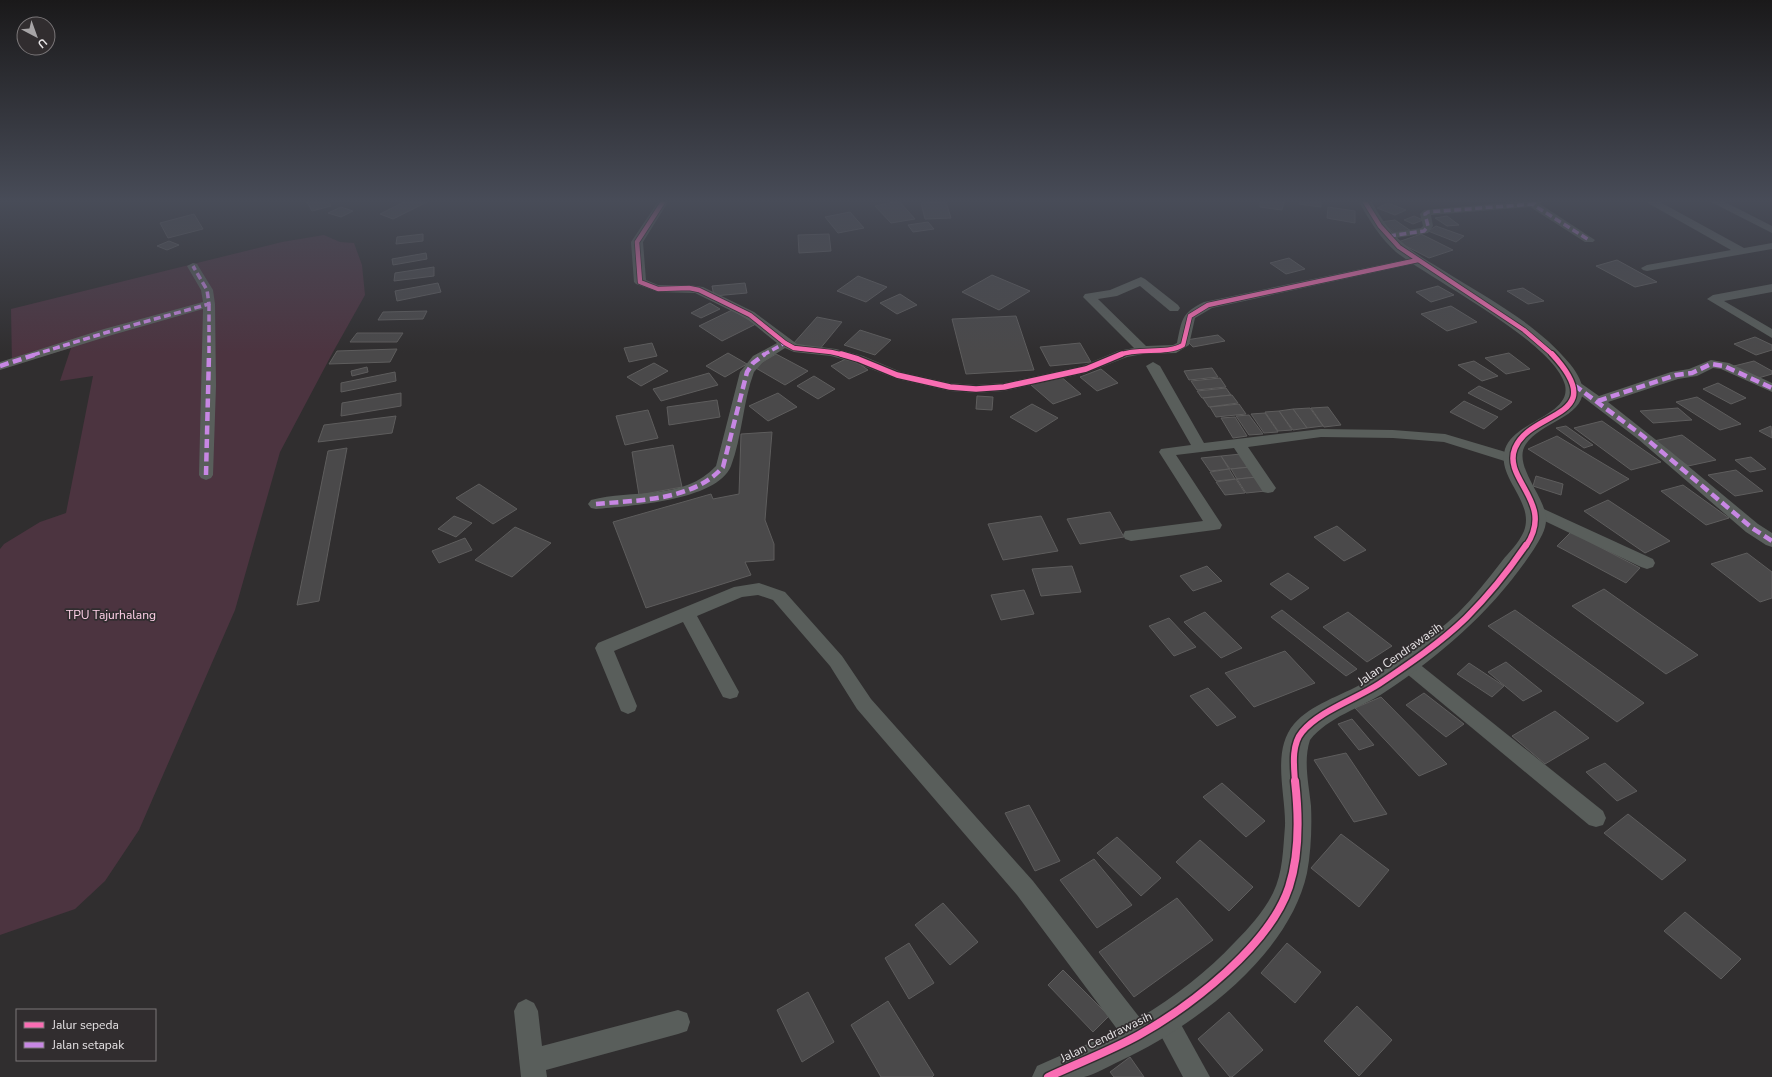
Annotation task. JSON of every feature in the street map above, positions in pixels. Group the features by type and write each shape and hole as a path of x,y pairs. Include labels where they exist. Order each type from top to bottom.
{"street":[{"path":"638,252 640,282 651,288 693,288 699,290 750,315 785,343 804,350 831,352 858,359 898,375 919,380 950,387 976,388 1004,387 1086,369 1123,354 1143,350 1179,348 1183,345 1187,319 1195,311 1214,302 1418,260"},
{"path":"1131,535 1214,524 1166,452 1321,433 1400,435 1444,438 1514,459 1514,448 1520,439 1564,410 1573,398 1574,386 1565,368 1531,335 1409,252"},
{"path":"1647,268 1735,252"},
{"path":"193,266 207,290 209,304 209,386 206,476"},
{"path":"1143,350 1089,297 1113,293 1141,281 1174,308"},
{"path":"1772,288 1713,299 1772,334"},
{"path":"0,366 108,332 209,304"},
{"path":"596,504 679,492 704,484 717,476 723,467 742,390 746,383 747,372 756,361 785,343"},
{"path":"1598,401 1676,375 1692,373 1711,364 1724,366 1772,388"},
{"path":"1153,366 1200,448"},
{"path":"1574,386 1598,401 1642,433 1752,528 1771,542"},
{"path":"1238,443 1268,488"},
{"name":"Jalan Cendrawasih","path":"1048,1077 1138,1036 1164,1019 1201,992 1237,960 1254,942 1281,906 1290,884 1295,863 1298,809 1295,750 1302,731 1325,715 1375,687 1435,645 1467,618 1488,593 1530,538 1535,525 1535,510 1514,459"},
{"path":"1535,510 1647,563"},
{"path":"628,706 604,648 740,591 759,589 779,596 836,661 864,704 1025,888 1138,1036"},
{"path":"686,613 730,692"},
{"path":"1407,664 1596,818"},
{"path":"526,1011 533,1069 678,1022"},
{"path":"1164,1019 1197,1077"}],"green space":[{"name":"TPU Tajurhalang","path":"241,252 357,252 362,265 365,295 280,452 235,610 139,830 105,881 75,909 0,935 0,549 4,544 40,522 66,513 93,376 60,381 71,348 12,365 11,309"}],"building":[{"path":"1418,252 1446,252 1429,258"},
{"path":"426,253 427,259 393,265 392,259"},
{"path":"1289,258 1305,269 1286,274 1270,263"},
{"path":"1617,260 1657,282 1635,287 1596,266"},
{"path":"434,267 434,276 394,281 395,273"},
{"path":"992,275 1030,291 999,310 962,292"},
{"path":"858,276 887,287 866,302 837,291"},
{"path":"438,283 441,292 397,301 395,291"},
{"path":"745,283 747,293 714,296 712,286"},
{"path":"1438,286 1454,295 1431,302 1416,292"},
{"path":"1523,288 1544,301 1528,304 1507,291"},
{"path":"900,294 917,305 897,314 880,303"},
{"path":"710,303 720,309 701,318 691,313"},
{"path":"1451,306 1477,322 1447,331 1421,314"},
{"path":"732,310 756,324 722,341 699,326"},
{"path":"427,311 423,319 378,320 383,312"},
{"path":"1016,316 1034,370 966,374 952,319"},
{"path":"817,317 842,322 819,350 793,344"},
{"path":"860,330 891,340 875,355 844,345"},
{"path":"357,333 403,333 397,342 350,342"},
{"path":"1218,335 1225,341 1193,347 1186,340"},
{"path":"1755,337 1772,345 1772,350 1756,355 1734,344"},
{"path":"652,343 657,356 629,362 624,348"},
{"path":"1080,343 1091,362 1050,366 1040,347"},
{"path":"397,349 390,362 329,364 337,351"},
{"path":"728,353 747,364 725,377 706,366"},
{"path":"1509,353 1530,369 1506,374 1485,358"},
{"path":"776,354 808,371 785,385 754,367"},
{"path":"850,357 868,370 849,379 831,366"},
{"path":"1474,361 1498,376 1482,381 1458,365"},
{"path":"1754,361 1772,371 1772,374 1755,379 1734,366"},
{"path":"654,363 668,371 641,386 627,377"},
{"path":"367,367 368,372 352,376 351,371"},
{"path":"1212,368 1218,377 1189,380 1184,371"},
{"path":"1101,369 1118,383 1097,391 1080,377"},
{"path":"395,372 396,381 341,392 341,383"},
{"path":"709,373 718,385 661,401 653,389"},
{"path":"1059,375 1081,394 1053,404 1031,385"},
{"path":"814,376 835,389 818,399 797,386"},
{"path":"1220,378 1226,387 1197,390 1191,381"},
{"path":"1718,383 1746,398 1731,404 1703,389"},
{"path":"1479,386 1512,402 1501,410 1468,393"},
{"path":"1226,388 1231,395 1202,398 1197,391"},
{"path":"401,393 401,406 341,416 342,403"},
{"path":"778,393 797,407 768,421 749,406"},
{"path":"1232,395 1238,403 1209,407 1203,398"},
{"path":"977,396 993,397 992,410 976,409"},
{"path":"1697,397 1741,424 1720,430 1676,402"},
{"path":"717,400 720,417 669,425 667,407"},
{"path":"1464,401 1498,417 1484,429 1450,412"},
{"path":"1032,404 1058,418 1036,432 1010,417"},
{"path":"1239,404 1246,414 1216,417 1210,407"},
{"path":"1328,407 1341,425 1324,427 1311,408"},
{"path":"1310,408 1323,426 1307,428 1293,409"},
{"path":"1678,408 1692,420 1653,423 1640,411"},
{"path":"1293,409 1307,428 1293,430 1279,411"},
{"path":"648,410 658,438 625,445 616,416"},
{"path":"1279,411 1292,430 1278,431 1265,412"},
{"path":"1265,413 1278,432 1264,433 1251,414"},
{"path":"1249,415 1263,434 1249,435 1236,416"},
{"path":"396,416 392,433 318,442 324,425"},
{"path":"1235,417 1247,436 1233,438 1221,418"},
{"path":"1602,421 1661,462 1631,470 1574,428"},
{"path":"1566,426 1593,445 1584,448 1556,428"},
{"path":"1771,426 1772,438 1759,431"},
{"path":"772,432 765,520 774,544 774,560 745,562 751,575 646,608 613,522 711,494 713,499 739,494 741,434"},
{"path":"1682,435 1716,460 1688,466 1654,441"},
{"path":"1557,436 1629,479 1600,494 1528,449"},
{"path":"673,445 682,487 639,495 632,452"},
{"path":"347,448 319,601 297,605 328,451"},
{"path":"1241,454 1249,467 1230,469 1221,456"},
{"path":"1221,456 1229,469 1210,471 1201,458"},
{"path":"1751,457 1766,469 1750,472 1735,460"},
{"path":"1250,467 1256,477 1237,479 1231,469"},
{"path":"1229,469 1235,479 1216,481 1210,472"},
{"path":"1736,470 1763,491 1735,496 1708,475"},
{"path":"1536,476 1563,484 1561,495 1533,486"},
{"path":"1257,477 1266,491 1246,493 1237,479"},
{"path":"1236,479 1245,493 1225,495 1216,482"},
{"path":"479,484 517,509 493,524 456,498"},
{"path":"1683,485 1729,518 1706,525 1661,491"},
{"path":"1608,500 1670,541 1645,553 1584,511"},
{"path":"1110,512 1124,537 1080,544 1067,519"},
{"path":"454,516 472,523 456,537 438,529"},
{"path":"1041,516 1058,551 1003,560 988,524"},
{"path":"1337,526 1366,550 1344,561 1314,537"},
{"path":"515,527 551,543 512,577 475,560"},
{"path":"1571,532 1640,568 1626,583 1557,546"},
{"path":"465,538 472,550 439,563 432,551"},
{"path":"1747,553 1772,572 1772,598 1760,602 1711,564"},
{"path":"1072,566 1081,592 1041,596 1032,569"},
{"path":"1207,566 1222,581 1193,591 1180,576"},
{"path":"1288,573 1309,588 1291,600 1270,584"},
{"path":"1604,589 1698,655 1666,674 1572,606"},
{"path":"1024,590 1034,614 1001,620 991,595"},
{"path":"1282,610 1357,669 1346,676 1271,617"},
{"path":"1515,610 1644,703 1617,722 1488,626"},
{"path":"1205,612 1242,648 1221,658 1184,622"},
{"path":"1348,612 1392,646 1367,662 1323,627"},
{"path":"1169,618 1196,647 1174,656 1149,626"},
{"path":"1285,651 1315,683 1254,707 1225,673"},
{"path":"1506,662 1542,691 1523,701 1488,672"},
{"path":"1469,663 1504,686 1492,697 1457,674"},
{"path":"1208,688 1236,717 1217,726 1190,696"},
{"path":"1424,693 1464,724 1446,737 1406,705"},
{"path":"1381,697 1447,764 1419,776 1355,708"},
{"path":"1555,711 1589,738 1545,764 1512,736"},
{"path":"1352,719 1374,745 1359,750 1338,724"},
{"path":"1346,753 1387,814 1354,822 1314,760"},
{"path":"1605,763 1637,791 1617,801 1586,772"},
{"path":"1222,783 1265,821 1246,837 1203,797"},
{"path":"1029,805 1060,861 1035,871 1005,813"},
{"path":"1628,814 1686,860 1662,880 1604,833"},
{"path":"1341,834 1389,870 1359,907 1311,868"},
{"path":"1117,837 1161,878 1141,896 1097,853"},
{"path":"1200,840 1253,887 1229,911 1176,862"},
{"path":"1094,859 1132,905 1097,928 1060,880"},
{"path":"1177,898 1213,940 1134,997 1099,952"},
{"path":"943,903 978,942 950,965 915,925"},
{"path":"1685,912 1741,959 1721,979 1664,931"},
{"path":"909,943 934,983 909,999 885,958"},
{"path":"1287,943 1321,972 1295,1003 1261,973"},
{"path":"1063,970 1109,1016 1093,1032 1048,985"},
{"path":"808,992 834,1042 802,1062 777,1010"},
{"path":"888,1001 934,1075 932,1077 881,1077 851,1025"},
{"path":"1357,1006 1392,1040 1359,1076 1324,1041"},
{"path":"1229,1012 1263,1050 1232,1077 1230,1077 1198,1039"},
{"path":"1130,1057 1144,1077 1114,1077 1110,1072"}],"marked path":[{"path":"0,366 108,332 209,304 207,290 193,266"},
{"path":"206,475 209,386 209,304"},
{"path":"596,504 665,496 700,485 714,477 723,467 747,372 753,363 758,359 785,343"},
{"path":"1598,401 1676,375 1692,373 1711,364 1724,366 1772,388"},
{"path":"1574,385 1621,418 1752,528 1772,541"}],"cycle path":[{"path":"638,252 640,282 658,289 689,288 699,290 750,315 785,343 794,348 831,352 858,359 897,375 950,387 976,389 1004,387 1086,369 1123,354 1143,350 1176,349 1183,345 1186,325 1190,316 1199,309 1208,305 1418,260"},
{"path":"1048,1077 1117,1046 1158,1024 1218,979 1254,943 1269,925 1281,906 1293,873 1296,852 1298,814 1294,760 1295,750 1300,734 1312,722 1375,687 1454,629 1468,616 1488,593 1523,549 1533,533 1536,517 1534,507 1516,469 1513,459 1514,450 1519,441 1527,433 1560,413 1568,406 1573,396 1573,385 1564,368 1547,349 1524,330 1406,252"}]}
